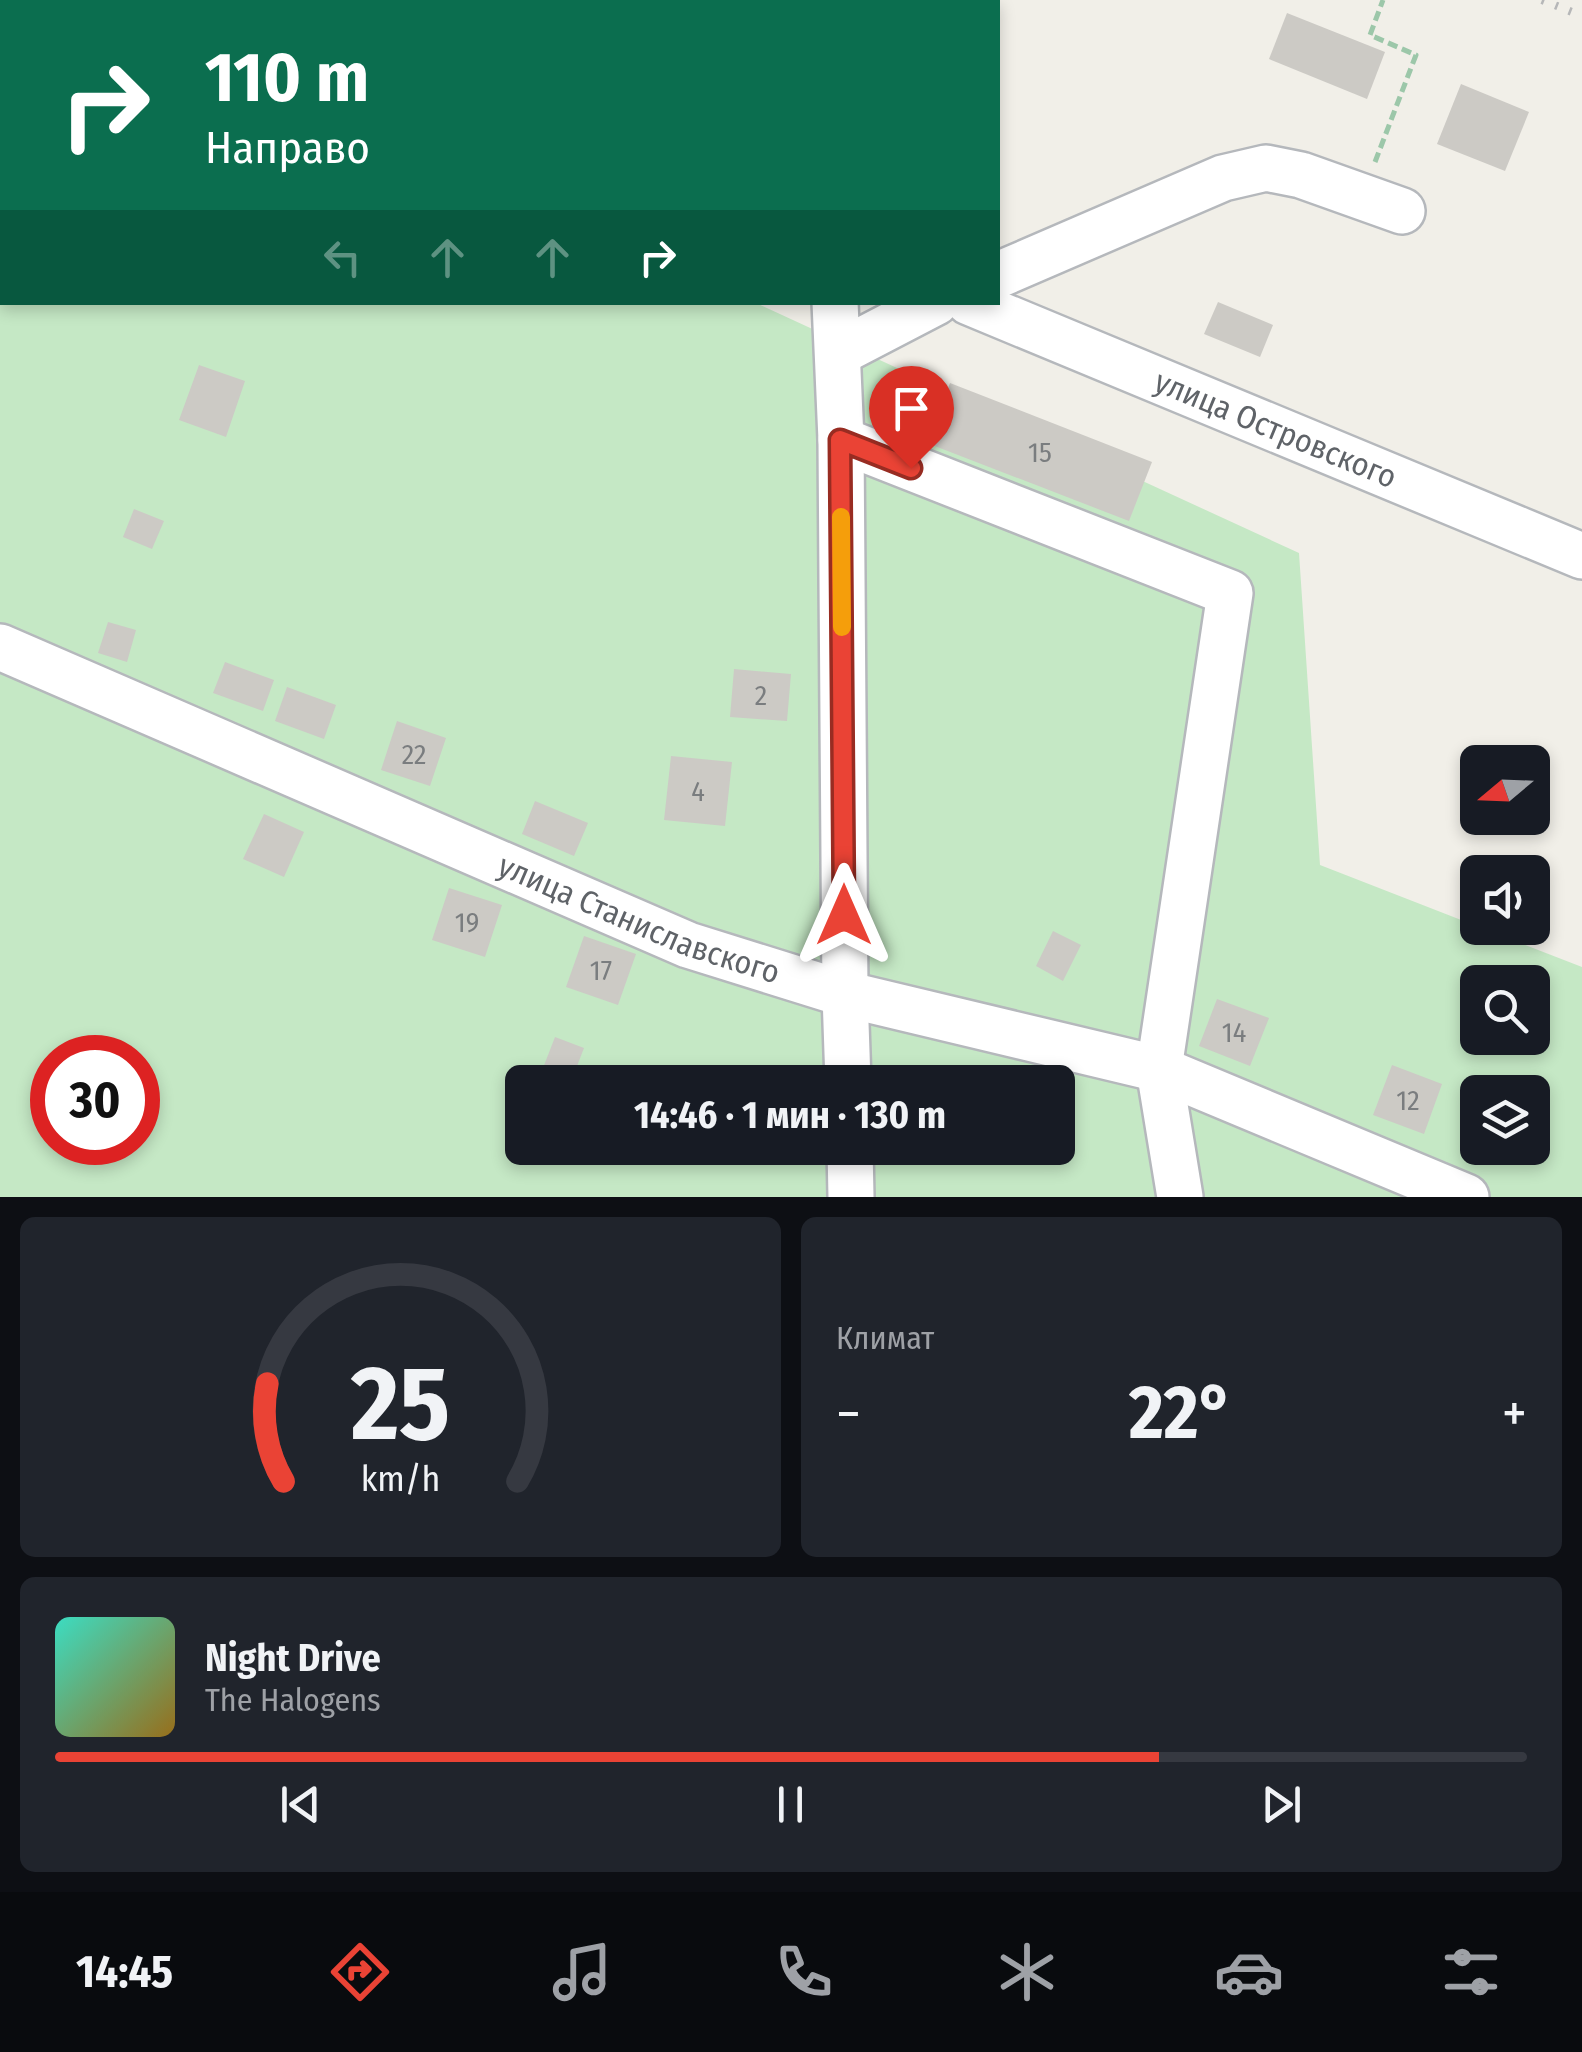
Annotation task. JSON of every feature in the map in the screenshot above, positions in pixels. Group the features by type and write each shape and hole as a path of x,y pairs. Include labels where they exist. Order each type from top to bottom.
{"street":[{"path":"1000,274 1222,178 1266,168 1301,175 1382,204"},
{"path":"834,305 840,440 847,1065"},
{"path":"838,353 930,305"},
{"name":"улица Островского","path":"977,305 1582,556"},
{"path":"840,440 1230,593 1159,1069 1180,1197"},
{"name":"улица Станиславского","path":"0,646 688,945 845,994 1159,1069 1466,1197"},
{"path":"850,1165 851,1197"}],"path":[{"path":"1382,204 1416,55 1370,35 1383,0"}],"green space":[{"path":"0,305 760,305 1299,553 1320,865 1460,920 1460,945 1525,945 1582,967 1582,1197 0,1197"}],"building":[{"path":"1287,13 1385,52 1367,99 1269,59"},
{"path":"1461,84 1529,112 1505,171 1437,144"},
{"path":"1218,302 1273,325 1260,357 1204,334"},
{"path":"199,365 245,381 226,437 179,420"},
{"path":"950,383 1152,462 1129,521 927,443"},
{"path":"134,509 164,521 152,549 123,537"},
{"path":"108,622 136,630 127,662 98,653"},
{"path":"225,662 274,680 263,711 213,693"},
{"path":"734,669 791,674 787,721 730,717"},
{"path":"287,687 336,705 324,739 275,721"},
{"path":"397,721 446,738 430,786 381,770"},
{"path":"671,756 732,762 725,826 664,820"},
{"path":"535,801 588,823 574,856 522,834"},
{"path":"264,814 304,832 284,877 243,859"},
{"path":"449,888 502,905 485,957 432,940"},
{"path":"1053,931 1081,945 1063,981 1036,966"},
{"path":"584,936 636,954 618,1005 566,987"},
{"path":"1217,999 1269,1018 1250,1066 1199,1046"},
{"path":"555,1037 584,1048 577,1065 544,1065"},
{"path":"1392,1065 1442,1084 1424,1134 1373,1115"}],"railway":[{"path":"1542,0 1582,16"}],"slow traffic":[{"path":"841,517 842,627"}],"route":[{"path":"844,915 840,440 911,468"}]}
